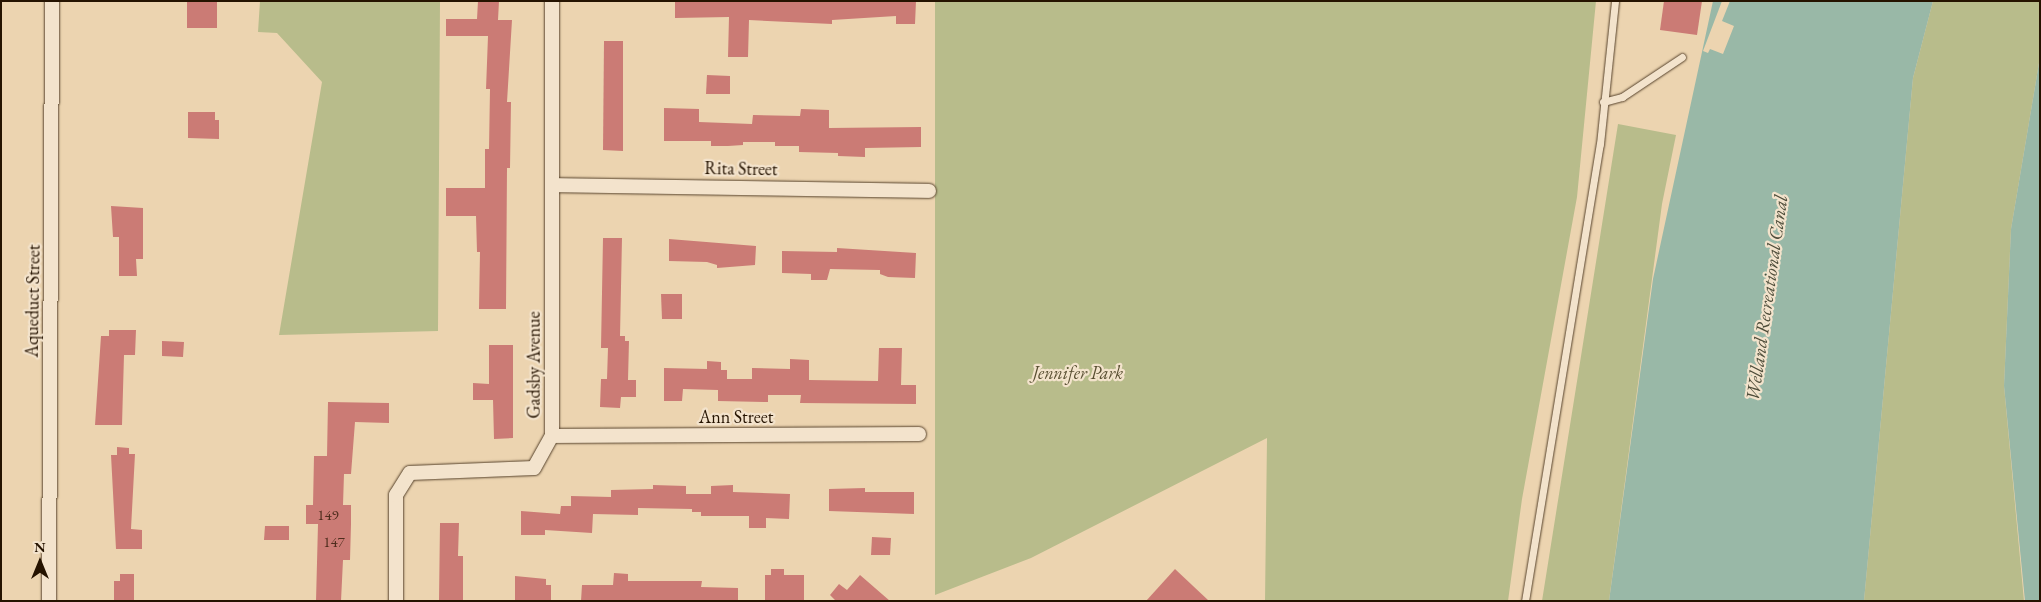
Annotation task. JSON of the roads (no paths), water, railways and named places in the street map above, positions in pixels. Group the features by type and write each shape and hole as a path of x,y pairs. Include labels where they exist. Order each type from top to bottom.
{"street":[{"name":"Aqueduct Street","path":"49,601 52,1"},
{"name":"Gadsby Avenue","path":"396,601 396,495 410,473 534,468 552,436 552,1"},
{"name":"Rita Street","path":"553,185 929,191"},
{"name":"Ann Street","path":"552,436 919,434"}],"lane":[{"path":"1525,601 1600,144 1615,1"},
{"path":"1603,102 1622,97 1682,57"}],"water":[{"name":"Welland Recreational Canal","path":"1713,1 1933,1 1913,78 1864,601 1609,601 1653,279"},
{"path":"2040,57 2040,601 2025,601 2004,386 2011,229"}],"park label":[{"name":"Jennifer Park","path":"1078,373"}]}
